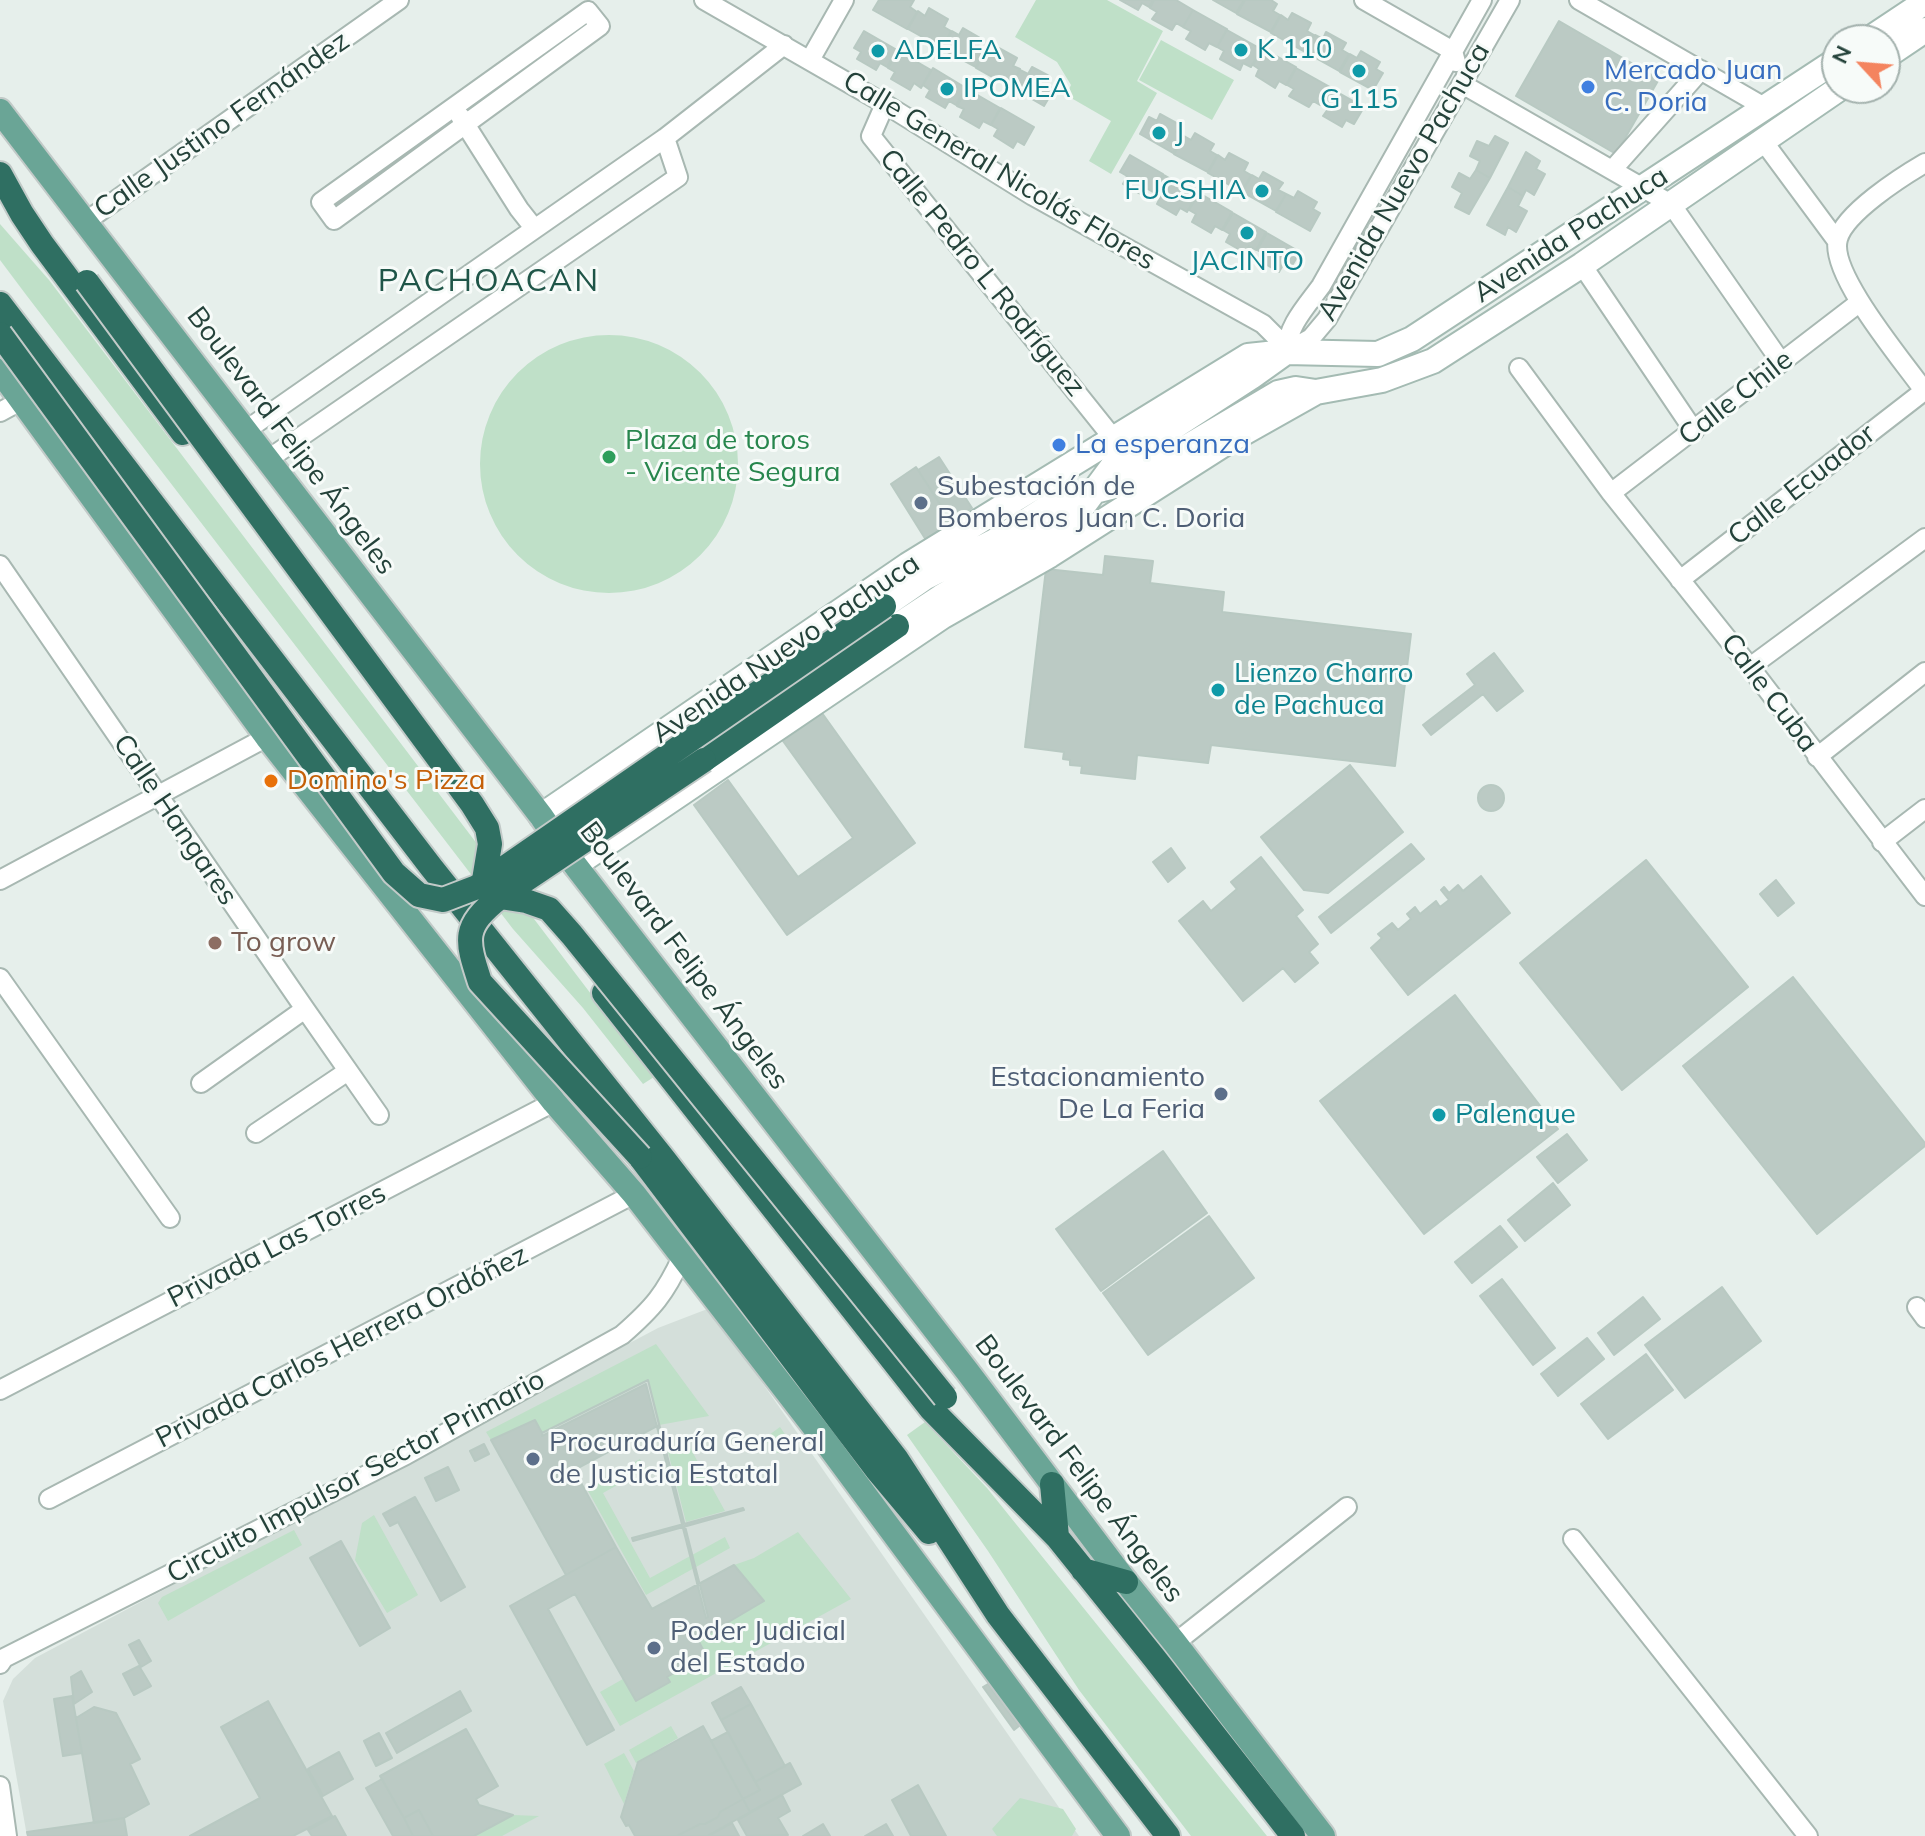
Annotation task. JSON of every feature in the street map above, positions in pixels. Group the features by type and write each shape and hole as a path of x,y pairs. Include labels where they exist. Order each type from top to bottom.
{"highway":[{"path":"0,164 487,828 492,889 487,908 473,924 469,950 480,982 640,1157 877,1470 998,1615 1168,1836"},
{"name":"Boulevard Felipe Ángeles","path":"0,174 42,244 500,861 931,1409 1057,1537 1293,1836"},
{"path":"0,304 431,867 896,1458 998,1615"},
{"path":"0,334 394,873 419,895 443,900 477,887 492,889 549,909 945,1397 967,1425 991,1470"},
{"path":"492,889 704,760 890,616"},
{"path":"1052,1484 1057,1537"},
{"path":"1083,1570 1126,1582"}],"main road":[{"path":"1892,24 1925,2"},
{"path":"1901,46 1925,30"},
{"name":"Avenida Pachuca","path":"1286,352 1378,354 1412,339 1821,71"},
{"name":"Avenida Pachuca","path":"1316,392 1382,380 1433,361 1582,265 1821,101"},
{"name":"Boulevard Felipe Ángeles","path":"0,111 541,816 575,865 1323,1836"},
{"path":"1094,492 1112,467 1286,352 1316,392"},
{"name":"Avenida Nuevo Pachuca","path":"541,816 908,565 1248,356 1286,352"},
{"path":"2,376 267,737 554,1102 634,1194 825,1441 1118,1836"},
{"path":"890,616 926,577 993,542 1059,500 1126,483 1278,393 1296,389 1316,392"},
{"path":"575,865 943,616 1050,555 1229,441 1316,392"},
{"path":"576,793 586,823 611,842"}],"street":[{"name":"Calle Justino Fernández","path":"85,222 399,0"},
{"name":"Calle General Nicolás Flores","path":"704,0 885,104 1033,196 1263,324 1286,352"},
{"path":"810,60 844,0"},
{"path":"1364,0 1453,51 1462,84 1671,204 1781,362"},
{"name":"Avenida Nuevo Pachuca","path":"1286,352 1287,337 1298,317 1321,286 1482,0"},
{"name":"Avenida Nuevo Pachuca","path":"1286,352 1311,338 1327,319 1510,0"},
{"path":"1579,0 1766,108"},
{"path":"588,11 600,26 465,124 334,220 321,202 588,11"},
{"path":"245,431 665,138 784,45"},
{"path":"1613,169 1701,70"},
{"name":"Calle Pedro L Rodríguez","path":"885,104 871,136 1113,438"},
{"path":"454,107 534,228"},
{"path":"267,460 678,177 665,138"},
{"path":"1769,149 1837,241"},
{"path":"366,170 379,187"},
{"path":"1922,171 1855,212 1837,241 1837,256 1860,302 1925,391"},
{"path":"1582,265 1694,431"},
{"name":"Calle Chile","path":"1611,493 1860,302"},
{"name":"Calle Cuba","path":"1519,368 1611,493 1750,667 1925,896"},
{"name":"Calle Ecuador","path":"1680,580 1925,391"},
{"path":"0,412 22,400"},
{"path":"1750,667 1925,538"},
{"name":"Calle Hangares","path":"0,565 379,1115"},
{"path":"1817,757 1925,672"},
{"path":"0,880 267,737"},
{"path":"1882,842 1925,809"},
{"path":"0,978 170,1218"},
{"path":"201,1083 305,1009"},
{"path":"256,1133 348,1071"},
{"name":"Privada Las Torres","path":"0,1390 554,1102"},
{"name":"Privada Carlos Herrera Ordóñez","path":"49,1499 634,1194"},
{"name":"Circuito Impulsor Sector Primario","path":"0,1664 4,1658 406,1455 622,1335 650,1311 669,1284 682,1257"},
{"path":"1175,1643 1347,1507"},
{"path":"1573,1539 1808,1836"},
{"path":"0,1786 7,1836"}],"shaded area":[{"path":"710,1308 1079,1836 27,1836 3,1701 13,1679 35,1658 658,1328"}],"green space":[{"path":"1036,0 1107,0 1163,31 1137,81 1157,93 1111,174 1089,161 1111,121 1066,95 1071,85 1057,62 1015,37"},
{"path":"1161,40 1234,80 1212,120 1139,80"},
{"path":"0,224 49,280 654,1077 643,1084 583,1008 513,929 27,296 0,260"},
{"name":"Plaza de toros - Vicente Segura","path":"609,335 634,338 670,350 691,364 709,382 728,415 738,464 735,489 723,525 709,546 691,564 658,583 609,593 584,590 548,578 527,564 509,546 490,513 480,464 483,439 495,403 509,382 527,364 560,345"},
{"path":"656,1344 709,1416 659,1425 648,1380 542,1433 535,1420 491,1440 486,1432"},
{"path":"925,1422 987,1488 1267,1836 1191,1836 1079,1690 907,1435"},
{"path":"780,1427 793,1446 783,1452 774,1452 767,1441 769,1435"},
{"path":"688,1444 725,1511 686,1522 667,1448"},
{"path":"640,1459 646,1469 603,1493 650,1578 725,1537 730,1548 646,1595 587,1489"},
{"path":"374,1515 418,1595 387,1613 355,1560 362,1523"},
{"path":"294,1530 302,1545 168,1621 158,1603 162,1597"},
{"path":"798,1532 851,1599 620,1726 600,1692 623,1679 637,1701 669,1682 667,1677 706,1656 698,1640 764,1601 734,1565 754,1558"},
{"path":"671,1726 678,1738 636,1763 629,1750"},
{"path":"624,1753 634,1771 624,1804 604,1764"},
{"path":"1020,1798 1063,1809 1076,1829 1072,1836 997,1836 992,1829"},
{"path":"513,1815 539,1816 502,1836 474,1836"}],"building":[{"path":"879,0 914,0 910,7 917,12 907,29 873,10"},
{"path":"1120,0 1153,0 1149,7 1142,3 1138,10"},
{"path":"1154,0 1176,0 1193,10 1183,27 1176,23 1172,30 1152,19 1157,12 1150,8"},
{"path":"1213,0 1244,0 1236,13"},
{"path":"1245,0 1271,0 1277,4 1273,11 1280,15 1271,32 1237,14"},
{"path":"929,8 948,19 944,27 951,31 942,48 908,29 918,11 925,16"},
{"path":"1193,10 1227,29 1217,47 1209,43 1205,50 1186,39 1191,31 1183,27"},
{"path":"1292,13 1311,23 1307,31 1314,35 1305,52 1271,33 1281,15 1288,20"},
{"name":"Mercado Juan C. Doria","path":"1559,21 1659,79 1616,154 1516,96"},
{"path":"963,28 982,39 978,46 985,50 976,67 942,49 952,31 959,35"},
{"name":"K 110","path":"1227,30 1261,49 1251,67 1243,63 1240,70 1220,59 1224,51 1217,47"},
{"name":"ADELFA","path":"864,31 897,50 887,67 880,63 876,70 857,59 861,52 854,48"},
{"path":"1326,32 1346,43 1342,50 1349,54 1339,71 1305,52 1315,35 1323,39"},
{"path":"997,47 1017,58 1013,66 1020,69 1010,87 976,68 986,50 993,54"},
{"path":"1262,48 1296,67 1286,85 1279,81 1275,88 1256,76 1259,69 1253,65"},
{"path":"898,51 931,70 921,88 914,83 910,90 891,79 895,72 888,68"},
{"name":"G 115","path":"1361,51 1380,62 1376,69 1383,73 1373,90 1340,72 1350,54 1357,58"},
{"path":"1032,67 1051,77 1047,85 1054,89 1044,106 1011,87 1020,70 1028,74"},
{"name":"IPOMEA","path":"933,68 966,88 956,105 949,101 945,108 926,97 930,90 923,85"},
{"path":"1296,68 1330,87 1320,105 1313,101 1309,107 1289,96 1294,89 1287,85"},
{"path":"1330,88 1364,107 1354,124 1346,120 1342,127 1323,116 1328,109 1320,104"},
{"path":"967,89 1000,108 991,125 983,121 979,128 960,117 964,109 957,106"},
{"path":"1001,108 1034,127 1024,145 1017,141 1013,148 994,136 998,129 991,125"},
{"name":"J","path":"1160,114 1180,125 1176,132 1183,136 1173,153 1140,134 1149,117 1157,121"},
{"path":"1195,133 1214,144 1210,151 1217,155 1208,172 1174,154 1184,136 1191,140"},
{"path":"1495,136 1508,143 1490,178 1476,170 1480,161 1470,156 1477,141 1489,146"},
{"path":"1526,152 1540,161 1536,169 1545,174 1534,195 1526,190 1523,196 1508,187"},
{"path":"1229,153 1248,163 1244,171 1251,175 1242,192 1208,173 1218,155 1225,160"},
{"path":"1130,155 1163,174 1153,192 1146,188 1142,195 1123,184 1127,176 1120,172"},
{"path":"1476,170 1490,178 1469,214 1455,207 1462,193 1452,187 1459,173 1470,179"},
{"name":"FUCSHIA","path":"1263,172 1283,183 1278,190 1286,194 1276,211 1242,192 1252,175 1259,179"},
{"path":"1164,175 1197,194 1187,212 1180,208 1176,215 1157,204 1161,196 1154,192"},
{"path":"1508,187 1523,196 1518,206 1527,211 1516,232 1508,227 1505,235 1487,225"},
{"path":"1298,191 1317,202 1313,209 1320,213 1310,231 1276,212 1286,194 1294,198"},
{"path":"1199,193 1232,212 1222,230 1215,226 1211,233 1192,222 1196,214 1189,210"},
{"name":"JACINTO","path":"1233,213 1266,232 1256,250 1249,246 1245,253 1226,242 1230,234 1223,230"},
{"path":"1267,233 1300,252 1290,269 1283,265 1279,272 1260,261 1264,254 1257,250"},
{"path":"939,457 972,508 951,521 918,470"},
{"name":"Subestación de Bomberos Juan C. Doria","path":"916,467 952,523 926,540 891,484"},
{"name":"Lienzo Charro de Pachuca","path":"1105,556 1153,561 1150,583 1224,592 1222,612 1411,634 1395,766 1211,745 1208,763 1137,755 1135,779 1081,773 1082,766 1070,765 1070,760 1063,759 1064,752 1025,747 1046,569 1103,575"},
{"path":"1494,653 1523,691 1497,711 1483,694 1431,735 1423,725 1475,685 1467,674"},
{"path":"822,713 915,843 787,935 694,805 728,780 798,877 853,838 783,741"},
{"path":"1350,765 1403,832 1328,893 1304,890 1261,837"},
{"path":"1491,785 1500,789 1504,798 1500,807 1491,811 1482,807 1478,798 1482,789"},
{"path":"1411,844 1424,859 1331,933 1319,917"},
{"path":"1171,848 1185,868 1168,882 1153,862"},
{"path":"1261,857 1303,910 1296,916 1318,944 1309,952 1318,963 1295,982 1283,968 1243,1001 1179,921 1203,901 1211,911 1237,889 1231,882"},
{"path":"1646,860 1748,987 1622,1090 1520,963"},
{"path":"1481,876 1510,913 1408,995 1371,948 1382,938 1378,934 1392,923 1398,930 1411,919 1407,914 1415,907 1420,914 1436,901 1440,907 1449,900 1441,890 1444,887 1449,893 1458,885 1463,891"},
{"path":"1776,880 1794,903 1778,916 1760,894"},
{"path":"1793,977 1925,1143 1817,1234 1683,1066"},
{"name":"Palenque","path":"1455,995 1558,1129 1424,1234 1320,1101"},
{"path":"1567,1134 1587,1160 1558,1183 1537,1157"},
{"path":"1163,1151 1207,1213 1101,1291 1056,1229"},
{"path":"1553,1183 1570,1205 1525,1241 1508,1220"},
{"path":"1209,1216 1254,1278 1148,1355 1103,1293"},
{"path":"1500,1226 1517,1247 1472,1283 1455,1262"},
{"path":"1502,1279 1555,1348 1533,1365 1480,1296"},
{"path":"1722,1287 1761,1341 1685,1398 1645,1345"},
{"path":"1643,1297 1660,1319 1614,1355 1598,1333"},
{"path":"1587,1338 1604,1359 1558,1396 1541,1374"},
{"path":"1646,1354 1673,1390 1608,1439 1581,1404"},
{"path":"648,1380 659,1425 574,1470 616,1547 566,1575 491,1440 535,1420 542,1433"},
{"path":"648,1380 706,1618 646,1384 542,1436 542,1433"},
{"path":"484,1444 489,1454 475,1461 470,1451"},
{"path":"448,1467 459,1490 436,1501 425,1478"},
{"path":"415,1497 465,1587 441,1601 398,1522 390,1526 383,1514"},
{"path":"743,1508 633,1541 632,1538"},
{"path":"341,1541 390,1628 360,1646 310,1558"},
{"name":"Poder Judicial del Estado","path":"616,1547 652,1609 734,1565 764,1601 698,1640 706,1655 667,1677 670,1682 636,1701 575,1594 548,1609 614,1730 587,1745 510,1606"},
{"path":"139,1640 151,1661 141,1667 129,1645"},
{"path":"139,1666 151,1686 134,1695 123,1674"},
{"path":"81,1671 92,1692 74,1704 71,1677"},
{"path":"988,1684 1019,1726 1014,1730 983,1687"},
{"path":"741,1687 751,1704 721,1720 712,1703"},
{"path":"460,1691 471,1711 397,1753 386,1733"},
{"path":"72,1696 82,1753 63,1756 54,1699"},
{"path":"268,1701 332,1816 293,1836 190,1836 260,1798 221,1727"},
{"path":"751,1704 785,1766 755,1782 721,1720"},
{"path":"94,1707 116,1713 140,1759 130,1764 149,1804 124,1818 94,1823 76,1718"},
{"path":"703,1726 743,1799 720,1812 718,1817 677,1836 635,1836 621,1817 638,1762"},
{"path":"466,1729 498,1786 476,1799 479,1805 513,1815 474,1836 433,1836 419,1810 404,1818 380,1776"},
{"path":"728,1732 760,1790 743,1799 711,1741"},
{"path":"379,1733 392,1758 376,1766 364,1741"},
{"path":"339,1752 353,1779 323,1796 308,1769"},
{"path":"790,1763 801,1784 750,1812 743,1799 760,1790 755,1782"},
{"path":"382,1779 413,1836 393,1836 366,1788"},
{"path":"918,1785 946,1836 911,1836 892,1800"},
{"path":"782,1795 790,1811 778,1818 788,1835 747,1836 738,1820"},
{"path":"743,1799 750,1812 707,1836 677,1836 718,1817 720,1812"},
{"path":"419,1810 433,1836 413,1836 404,1818"},
{"path":"335,1816 346,1836 312,1836 308,1830"},
{"path":"124,1818 127,1836 28,1836 27,1832"},
{"path":"732,1823 739,1836 708,1836"},
{"path":"823,1824 830,1836 803,1836"},
{"path":"886,1824 893,1836 865,1836"}],"place":[{"name":"K 110","path":"1241,50"},
{"name":"ADELFA","path":"878,51"},
{"name":"G 115","path":"1359,71"},
{"name":"Mercado Juan C. Doria","path":"1588,87"},
{"name":"IPOMEA","path":"947,89"},
{"name":"J","path":"1159,133"},
{"name":"FUCSHIA","path":"1262,191"},
{"name":"JACINTO","path":"1247,233"},
{"name":"La esperanza","path":"1059,445"},
{"name":"Plaza de toros - Vicente Segura","path":"609,457"},
{"name":"Subestación de Bomberos Juan C. Doria","path":"921,503"},
{"name":"Lienzo Charro de Pachuca","path":"1218,690"},
{"name":"Domino's Pizza","path":"271,781"},
{"name":"To grow","path":"215,943"},
{"name":"Estacionamiento De La Feria","path":"1221,1094"},
{"name":"Palenque","path":"1439,1115"},
{"name":"Procuraduría General de Justicia Estatal","path":"533,1459"},
{"name":"Poder Judicial del Estado","path":"654,1648"}],"district":[{"name":"PACHOACAN","path":"489,281"}]}
